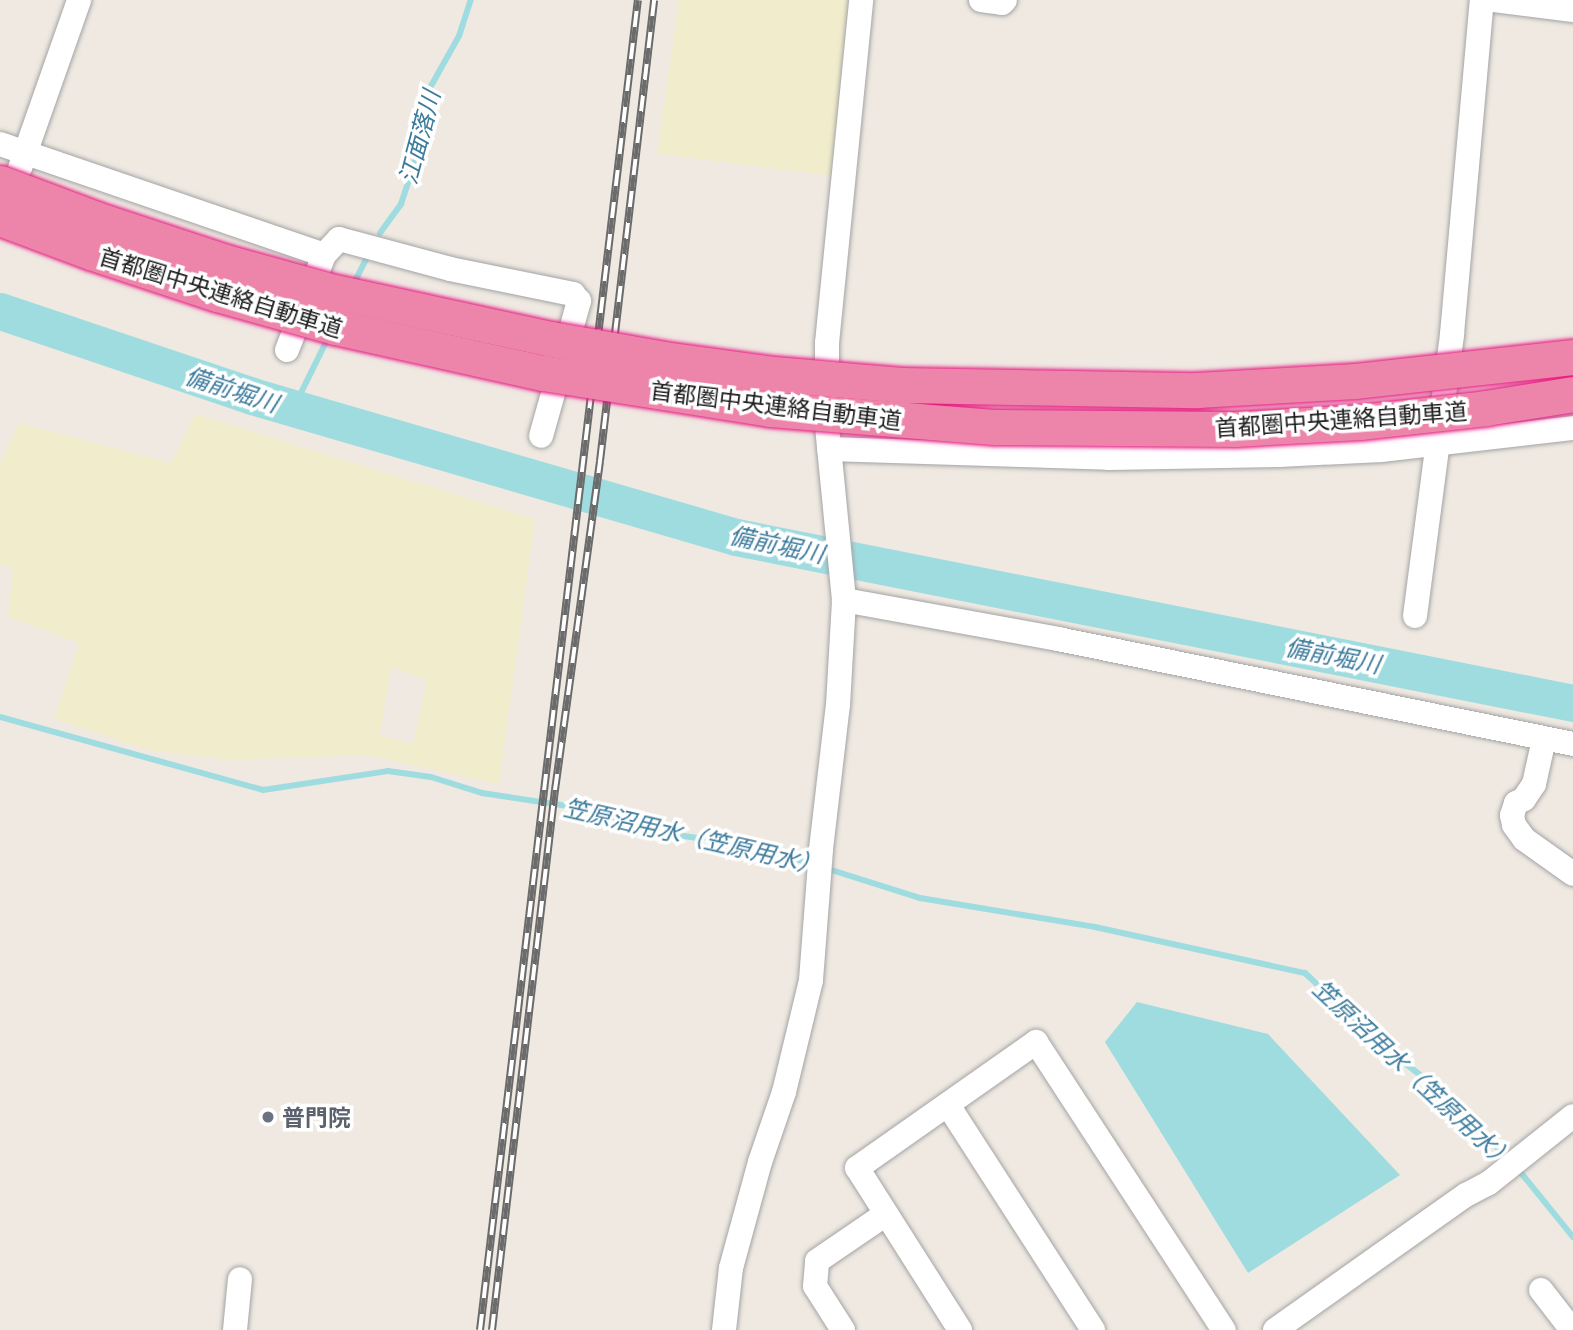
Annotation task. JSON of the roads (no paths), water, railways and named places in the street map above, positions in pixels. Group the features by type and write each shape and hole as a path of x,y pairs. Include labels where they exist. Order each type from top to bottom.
{"highway":[{"name":"首都圏中央連絡自動車道","path":"0,183 213,257 326,290 551,339 664,359 774,373 916,385 1197,390 1355,381 1573,357"},
{"name":"首都圏中央連絡自動車道","path":"0,218 93,253 217,294 335,327 543,373 771,410 996,427 1235,429 1360,422 1486,408 1573,394"}],"street":[{"path":"0,223 79,0"},
{"path":"724,1330 731,1268 760,1162 784,1092 811,980 821,855 838,705 843,598 838,515 829,449 827,343 861,0"},
{"path":"981,0 1002,3 1005,0"},
{"path":"1415,616 1452,334 1482,0"},
{"path":"1494,0 1573,10"},
{"path":"0,144 324,255"},
{"path":"287,350 324,255 339,239 450,268 573,294 579,301 541,436"},
{"path":"829,449 1109,458 1279,455 1436,445 1573,428"},
{"path":"843,598 1573,744"},
{"path":"1545,738 1534,784 1524,799 1516,803 1512,815 1514,825 1524,839 1573,874"},
{"path":"960,1330 857,1168 1036,1042 1224,1330"},
{"path":"948,1105 1093,1330"},
{"path":"1275,1330 1466,1195 1489,1183 1573,1116"},
{"path":"843,1330 815,1286 817,1261 886,1214"},
{"path":"235,1330 240,1279"},
{"path":"1541,1290 1572,1330"}],"water":[{"path":"1137,1002 1268,1034 1400,1175 1248,1273 1105,1042"}],"waterway":[{"name":"江面落川","path":"380,233 401,204 417,155 426,95 459,36 471,0"},
{"name":"江面落川","path":"353,285 368,255"},
{"name":"備前堀川","path":"0,311 252,396 736,537 1573,703"},
{"name":"江面落川","path":"294,407 329,336"},
{"name":"笠原沼用水（笠原用水）","path":"0,717 263,790 388,771 431,777 482,793 581,808 642,830 725,842 815,864"},
{"name":"笠原沼用水（笠原用水）","path":"825,868 920,898 1095,927 1305,973 1389,1051 1437,1088 1510,1160"},
{"name":"笠原沼用水（笠原用水）","path":"1517,1168 1573,1237"}],"railway":[{"path":"480,1330 638,0"},
{"path":"492,1330 555,790 600,461 654,0"}],"place":[{"name":"普門院","path":"268,1117"}]}
